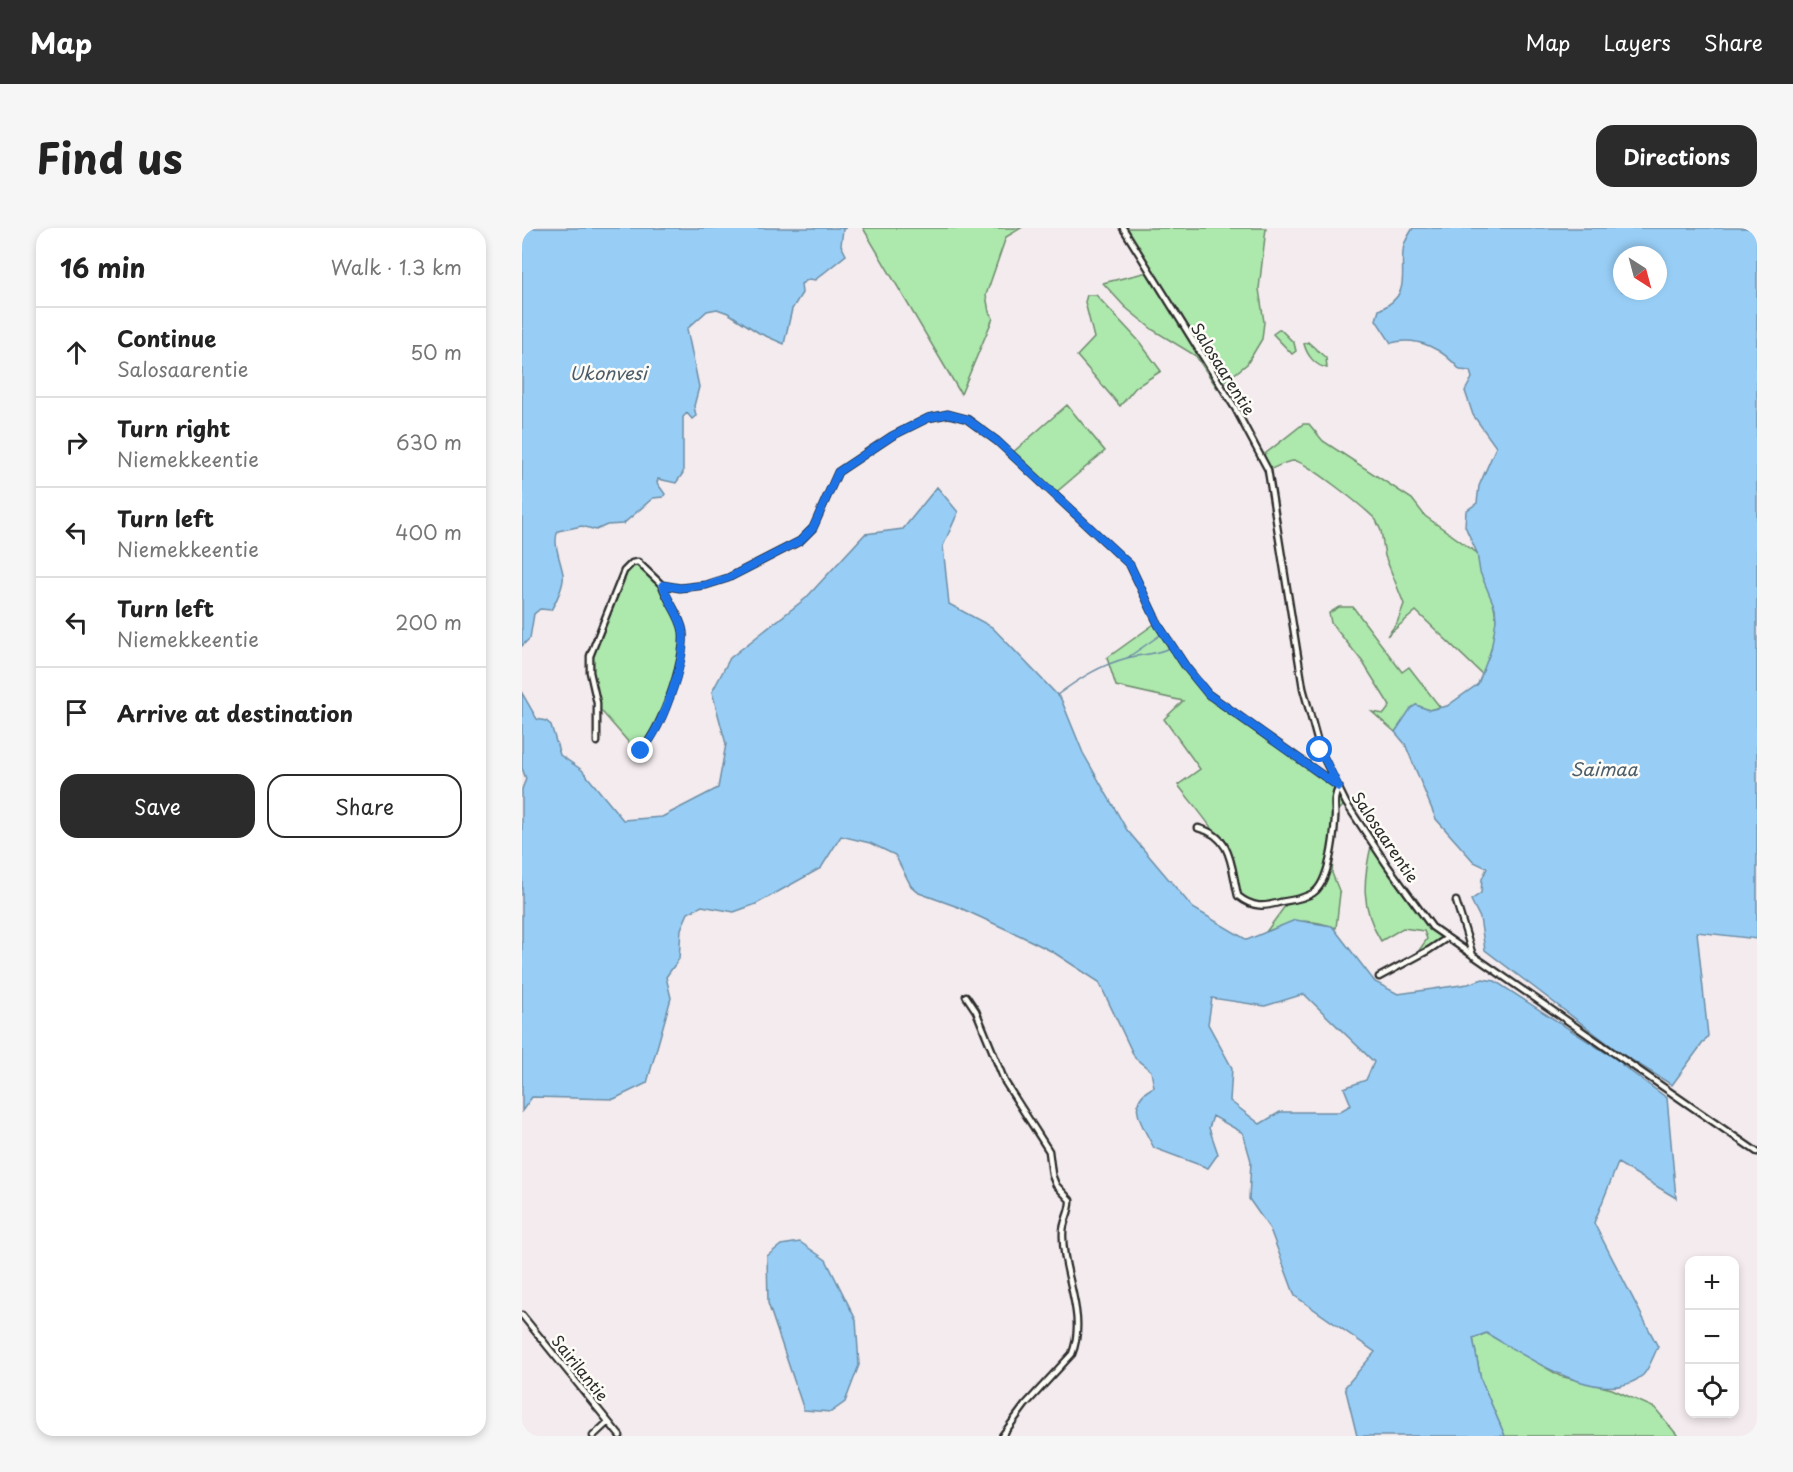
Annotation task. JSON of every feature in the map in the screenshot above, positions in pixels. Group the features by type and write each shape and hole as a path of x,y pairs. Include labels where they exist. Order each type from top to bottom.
{"street":[{"name":"Salosaarentie","path":"1123,228 1131,245 1235,408 1268,470 1303,688 1320,750 1366,834 1432,927 1757,1152"},
{"path":"663,585 680,588 706,585 728,578 800,541 813,528 838,472 892,436 928,418 948,414 967,419 997,441 1130,565 1159,626 1186,667 1208,694 1339,787 1333,798 1335,818 1325,880 1312,894 1297,900 1266,907 1245,902 1238,896 1234,865 1223,842 1213,833 1198,828"},
{"path":"597,742 597,706 590,672 590,656 624,570 632,563 638,562 663,585 683,629 683,642 674,683 655,733 638,753"},
{"path":"1456,901 1473,956"},
{"path":"1379,977 1447,938"},
{"path":"966,996 976,1011 1009,1088 1034,1124 1049,1151 1056,1185 1070,1200 1063,1232 1075,1304 1076,1343 1072,1353 1002,1436"},
{"name":"Sairilantie","path":"522,1315 620,1436"},
{"path":"593,1436 608,1422"}],"green space":[{"path":"863,228 1021,228 1006,237 986,295 989,312 993,318 961,394"},
{"path":"1123,228 1266,228 1259,289 1264,322 1262,339 1247,364 1217,388 1196,356 1153,330 1125,307 1103,283 1148,272"},
{"path":"1087,295 1096,295 1138,340 1161,371 1136,387 1120,406 1077,356 1094,338 1085,302"},
{"path":"1280,329 1294,343 1296,351 1292,354 1273,334"},
{"path":"1308,342 1326,358 1327,368 1319,365 1309,356 1304,344"},
{"path":"1067,405 1105,451 1054,494 1011,454"},
{"path":"1303,424 1309,424 1323,441 1412,499 1425,516 1477,553 1496,619 1493,643 1483,675 1416,611 1387,636 1397,623 1404,604 1385,556 1381,531 1376,520 1361,506 1302,463 1291,461 1268,470 1261,457"},
{"path":"638,562 653,577 671,602 680,620 683,640 679,667 665,710 653,734 638,753 597,706 590,656 624,571 632,563"},
{"path":"1339,607 1353,607 1402,672 1409,667 1440,707 1429,710 1416,705 1395,732 1372,712 1384,714 1390,706 1362,661 1331,623 1329,613"},
{"path":"1157,622 1186,667 1208,694 1339,787 1346,803 1337,812 1332,873 1340,893 1336,928 1317,922 1301,921 1266,932 1288,902 1255,906 1238,896 1230,863 1217,836 1178,785 1200,769 1164,719 1183,701 1116,686 1107,658"},
{"path":"1372,842 1442,941 1411,962 1427,939 1424,931 1403,928 1381,941 1369,916 1365,881"},
{"path":"1487,1333 1560,1376 1612,1389 1655,1408 1678,1436 1505,1436 1481,1380 1473,1338"}],"water":[{"name":"Ukonvesi","path":"522,228 846,228 843,229 841,245 846,255 815,280 809,279 801,284 802,293 792,309 784,344 759,333 728,313 717,309 707,311 687,329 699,387 694,406 696,416 692,419 687,413 683,417 683,473 676,483 658,479 657,483 665,494 663,497 653,498 623,524 607,525 596,530 582,526 558,531 556,541 563,578 558,597 551,610 540,609 534,614 530,638 522,646"},
{"name":"Saimaa","path":"1413,228 1757,228 1757,939 1697,932 1708,1036 1672,1085 1627,1057 1622,1065 1667,1098 1676,1198 1618,1163 1594,1223 1658,1347 1643,1375 1626,1384 1607,1387 1586,1383 1541,1365 1486,1333 1473,1338 1481,1380 1505,1436 1357,1436 1345,1387 1375,1352 1295,1296 1270,1229 1249,1199 1251,1161 1243,1133 1213,1116 1209,1128 1218,1154 1208,1168 1154,1148 1141,1123 1137,1107 1139,1100 1154,1087 1151,1071 1135,1058 1099,982 1053,952 1021,936 958,907 919,893 911,886 895,855 870,843 841,836 821,868 756,904 734,912 702,906 688,913 681,929 679,959 666,977 671,998 647,1083 614,1099 532,1097 522,1111 522,789 526,779 522,768 522,693 537,719 551,725 560,755 582,770 623,820 662,817 718,788 726,744 712,692 730,658 806,598 865,534 903,529 937,487 958,512 943,546 949,604 992,627 1061,699 1083,753 1127,830 1193,908 1247,940 1295,920 1332,926 1375,982 1398,994 1468,984 1483,979 1495,981 1606,1053 1611,1046 1485,950 1480,918 1471,900 1481,893 1482,879 1487,868 1474,862 1436,819 1405,744 1395,732 1411,708 1416,705 1429,710 1447,706 1478,684 1491,650 1496,620 1495,608 1480,572 1477,553 1465,526 1466,511 1477,503 1479,486 1496,447 1473,415 1465,391 1472,378 1470,371 1460,370 1446,356 1429,346 1411,341 1391,343 1376,320 1379,310 1390,304 1401,290 1404,245","holes":["1304,994 1374,1062 1366,1080 1344,1088 1351,1105 1339,1112 1280,1112 1260,1124 1230,1101 1232,1068 1208,1024 1212,998 1265,1006"]},
{"path":"800,1242 826,1260 856,1320 859,1365 845,1402 831,1412 804,1410 768,1303 767,1256 781,1245"}],"waterway":[{"path":"1127,658 1163,633"},
{"path":"1057,695 1108,664 1160,652 1171,647"}],"route":[{"path":"641,751 655,733 674,683 683,642 683,629 665,594 663,585 680,588 706,585 728,578 800,541 813,528 830,485 838,472 892,436 928,418 948,414 967,419 997,441 1130,565 1159,626 1186,667 1208,694 1220,705 1339,787 1320,750"}]}
